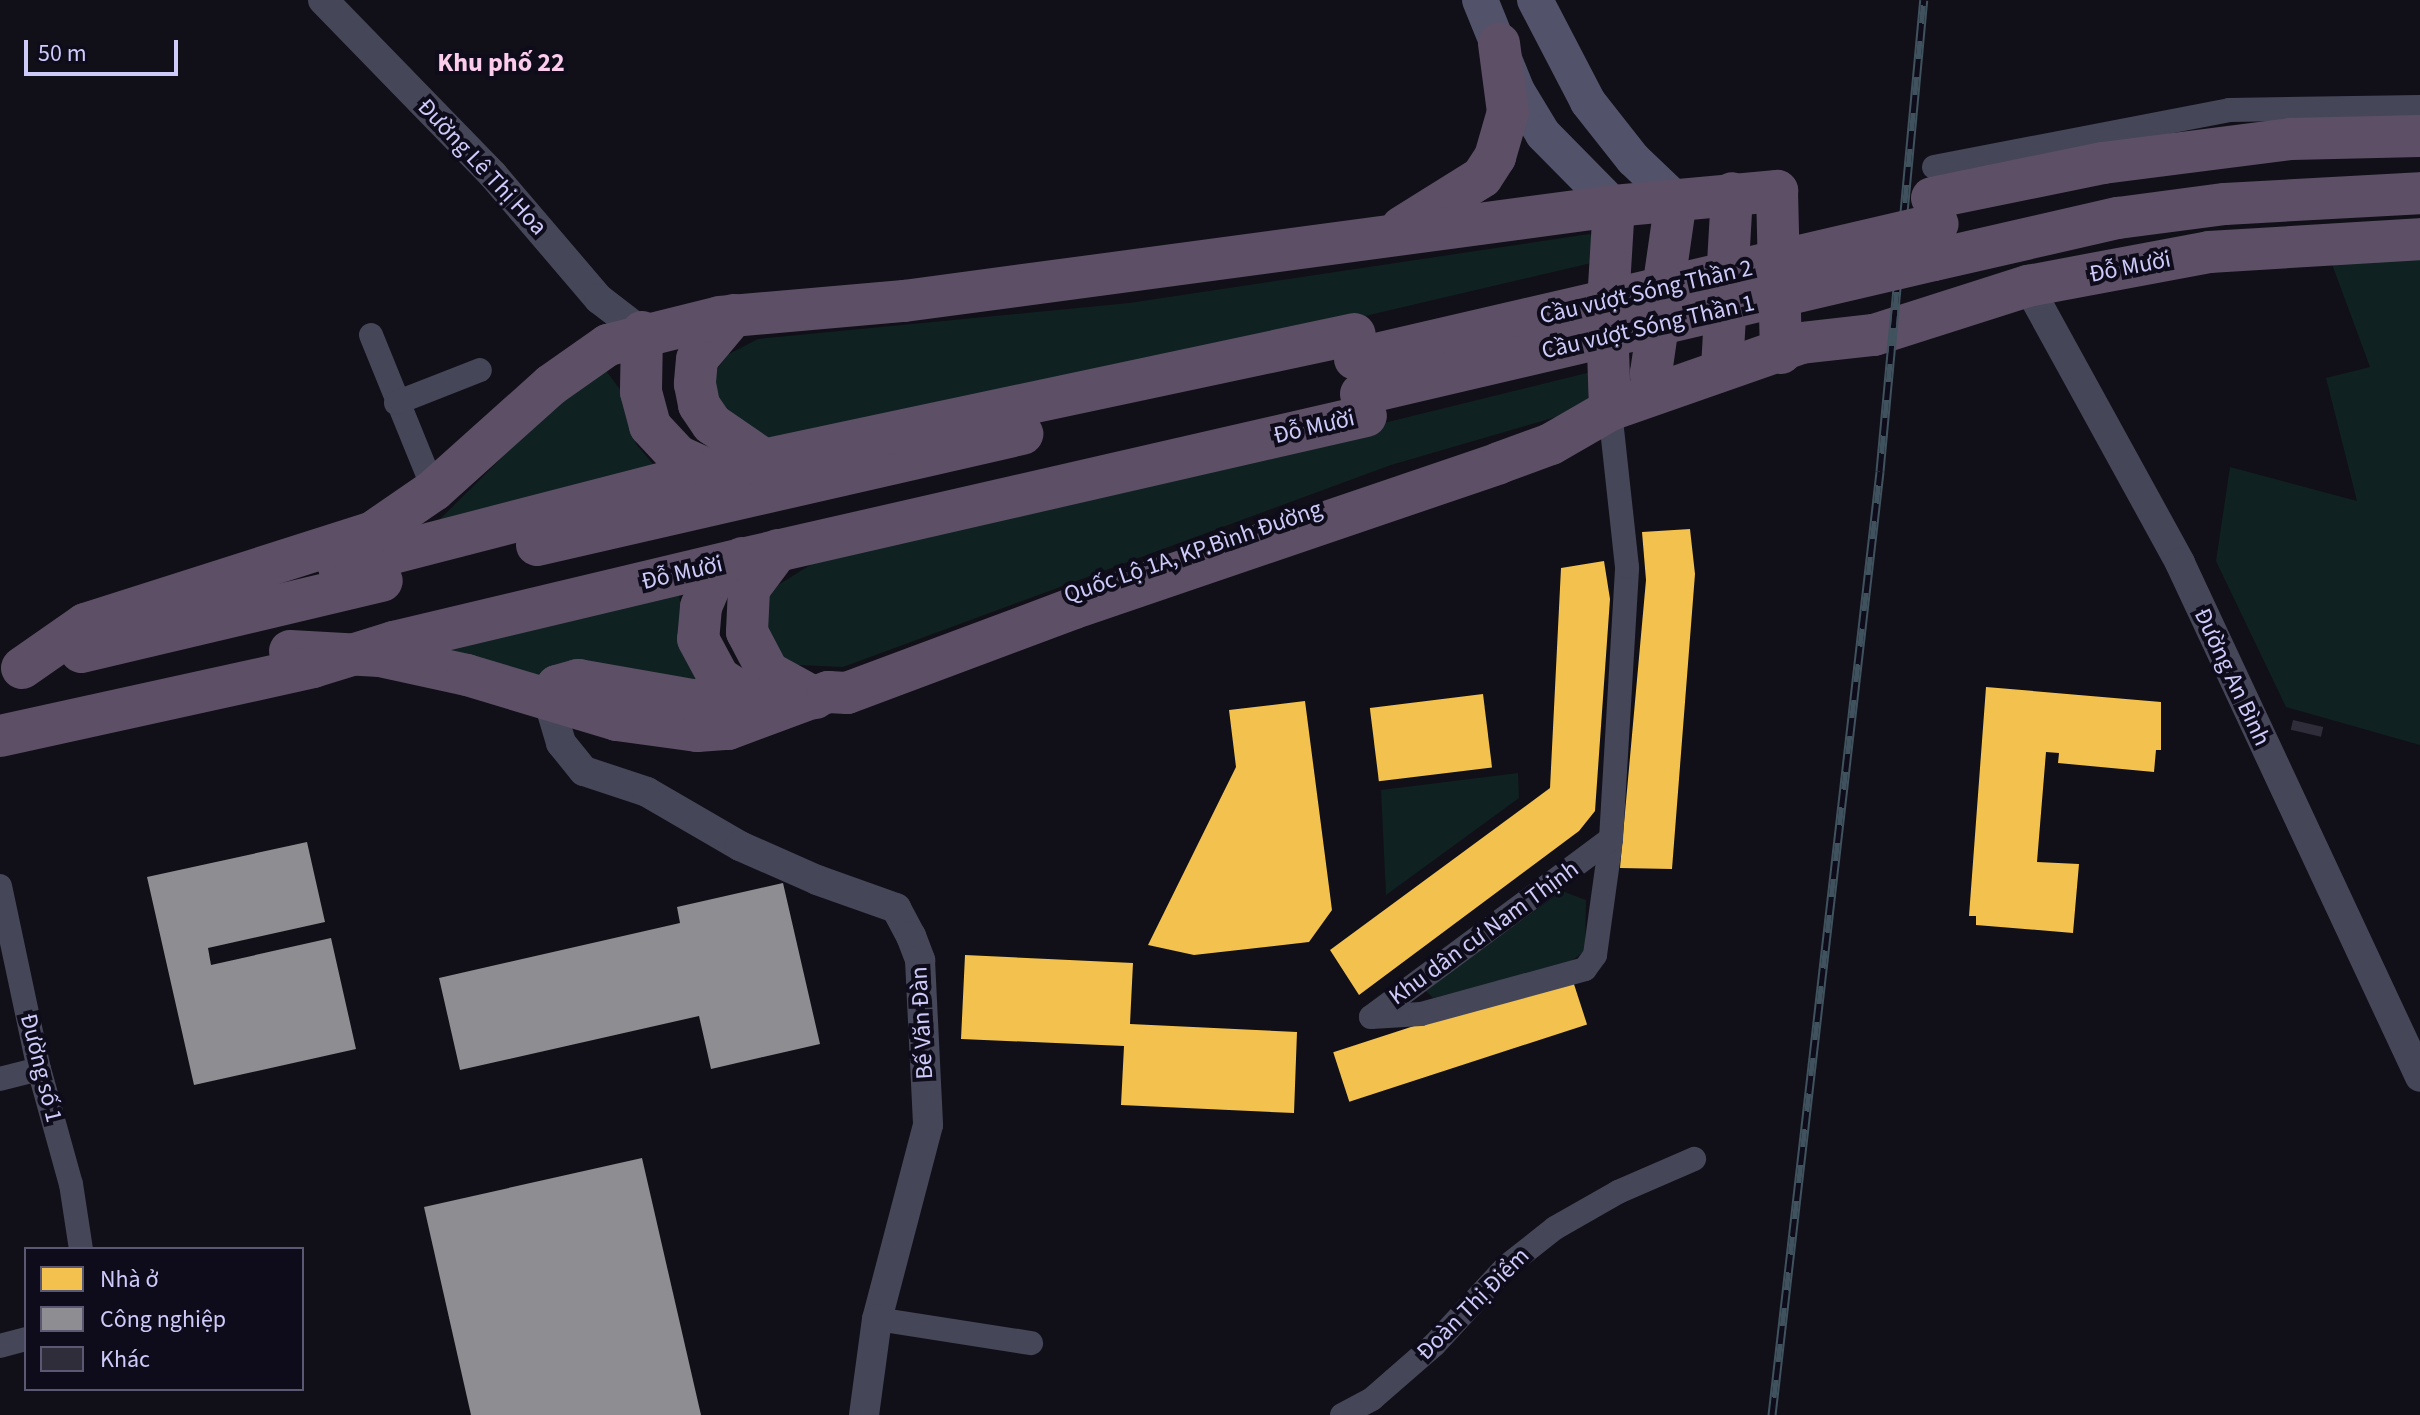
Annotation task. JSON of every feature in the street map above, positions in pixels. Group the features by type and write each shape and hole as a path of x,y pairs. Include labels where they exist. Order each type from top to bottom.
{"highway":[{"path":"1380,238 1433,213 1482,177 1495,157 1508,112 1499,44"},
{"path":"1935,227 2103,163 2291,139 2420,136"},
{"path":"1935,227 2226,171 2319,158 2420,160"},
{"path":"7,663 57,641 85,624 373,532 434,490 551,385 608,345 642,332 734,315 904,301 1614,206 1777,191 1783,352"},
{"path":"1722,368 1732,193"},
{"name":"Đỗ Mười","path":"1935,227 2134,216 2225,204 2420,193"},
{"path":"1652,394 1651,373 1676,200"},
{"path":"1610,410 1607,319 1614,206"},
{"name":"Đỗ Mười","path":"1935,227 2152,237 2289,222 2420,218"},
{"name":"Cầu vượt Sóng Thần 1","path":"1359,376 1935,227"},
{"name":"Cầu vượt Sóng Thần 2","path":"1359,376 1935,227"},
{"name":"Đỗ Mười","path":"822,695 847,693 1074,608 1499,463 1610,410 1722,368 1829,337 1848,340 1901,329 2028,286 2209,252 2420,239"},
{"path":"734,315 697,359 695,384 699,405 712,424 762,476"},
{"path":"642,332 641,392 650,426 678,456 711,471 762,476"},
{"path":"7,663 762,476 1359,376"},
{"name":"Đỗ Mười","path":"0,736 349,656 773,546 1359,376"},
{"path":"57,641 711,471"},
{"path":"773,546 749,589 747,632 768,672 822,695"},
{"path":"755,701 719,678 698,639 701,607 712,581 773,546"},
{"name":"Đỗ Mười","path":"0,709 290,651 773,546"},
{"path":"290,651 380,656 452,672 617,720 697,731 760,720 822,695"},
{"path":"548,699 557,686 578,680 693,700 755,701 822,695"}],"main road":[{"path":"1480,0 1517,91 1543,134 1614,206"},
{"path":"1535,0 1588,102 1633,159 1676,200"}],"street":[{"name":"Đường Lê Thị Hoa","path":"323,0 493,175 599,299 642,332"},
{"path":"1935,227 2229,110 2420,107"},
{"name":"Đường An Bình","path":"2028,286 2180,563 2420,1077"},
{"path":"371,335 396,403 434,490"},
{"path":"396,403 480,370"},
{"name":"Khu dân cư Nam Thịnh","path":"1610,410 1627,567 1611,839 1595,955 1585,969 1421,1014 1371,1017 1611,839"},
{"name":"Bế Văn Đàn","path":"548,699 561,743 584,771 647,792 740,846 817,880 896,908 920,960 928,1125 877,1319 864,1415"},
{"name":"Đường số 1","path":"0,886 39,1069 71,1184 81,1247"},
{"path":"0,1079 39,1069"},
{"name":"Đoàn Thị Điểm","path":"1342,1415 1372,1399 1423,1355 1507,1266 1555,1228 1694,1159"},
{"path":"877,1319 1031,1343"},
{"path":"0,1346 24,1340"}],"shaded area":[{"path":"1589,234 1599,240 1600,261 924,419 747,440 707,384 727,355 758,339 1129,303"},
{"path":"2329,256 2420,256 2420,745 2286,707 2216,561 2230,467 2357,501 2326,378 2370,367"},
{"path":"604,368 628,400 636,444 654,465 422,537 575,385"},
{"path":"1591,372 1588,401 1580,410 1391,465 843,667 798,665 772,650 763,611 767,600 778,585 812,564"},
{"path":"679,595 690,659 712,697 545,682 434,649"},
{"path":"1518,773 1519,798 1386,895 1381,790"},
{"path":"1562,891 1586,900 1585,951 1567,964 1433,998 1425,990"}],"building: Nhà ở":[{"path":"1690,529 1695,574 1672,869 1620,868 1646,580 1642,532"},
{"path":"1604,561 1610,599 1595,811 1579,831 1359,995 1330,950 1550,788 1561,568"},
{"path":"1986,687 2161,702 2161,750 2156,750 2154,772 2058,763 2059,753 2046,752 2037,862 2079,864 2073,933 1976,925 1976,916 1969,916"},
{"path":"1483,694 1492,767 1379,781 1370,708"},
{"path":"1305,701 1332,910 1309,942 1194,955 1148,945 1236,767 1229,710"},
{"path":"965,955 1133,963 1130,1024 1297,1032 1294,1113 1121,1105 1124,1046 961,1039"},
{"path":"1571,975 1587,1024 1349,1102 1333,1052"}],"building: Công nghiệp":[{"path":"307,842 325,922 208,948 211,965 331,938 356,1049 194,1085 147,877"},
{"path":"783,883 820,1044 711,1069 699,1016 460,1070 439,978 680,923 677,907"},
{"path":"642,1158 701,1415 471,1415 424,1207"}],"building: Khác":[{"path":"2293,720 2323,727 2321,737 2291,730"}],"railway":[{"path":"1772,1415 1880,471 1924,0"}],"district":[{"name":"Khu phố 22","path":"501,63"}]}
